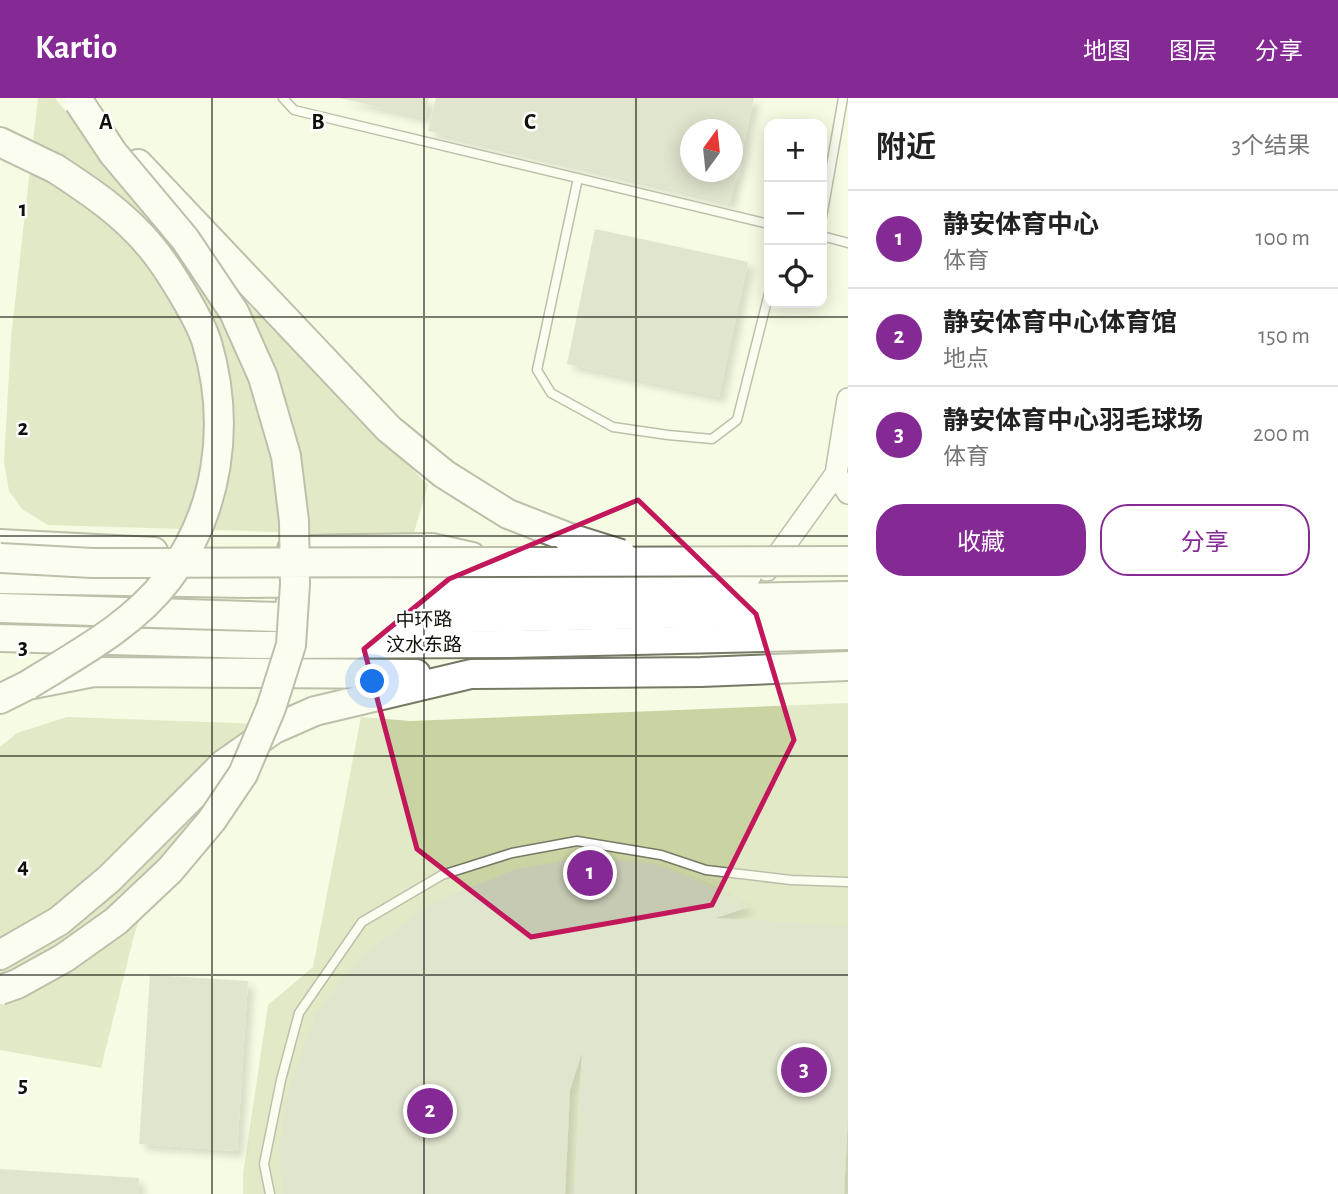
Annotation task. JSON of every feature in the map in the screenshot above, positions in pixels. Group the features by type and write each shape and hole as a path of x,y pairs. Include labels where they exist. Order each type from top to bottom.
{"highway":[{"path":"78,100 389,429 444,474 508,513 567,537 622,554 848,554"},
{"path":"0,990 17,984 64,958 116,921 170,870 212,820 243,774 271,708 291,645 295,584 294,521 286,456 263,377 234,312 185,239 113,153 78,100"},
{"path":"0,142 57,169 105,201 150,247 183,296 206,341 217,394 218,450 210,497 192,544 165,582 121,625 28,685 0,699"},
{"path":"0,558 92,564 848,561"},
{"name":"中环路","path":"0,608 371,620 848,610"},
{"path":"28,685 94,672 471,674 701,672 848,666"},
{"path":"0,955 59,921 109,879 224,764 274,730 315,711 471,674"}],"main road":[{"path":"0,543 165,551 432,547 558,578"},
{"path":"0,580 248,584 848,573"},
{"path":"0,601 248,606 848,595"},
{"name":"汶水东路","path":"0,638 273,645 510,644 848,636"}],"street":[{"path":"764,574 836,474 848,400"},
{"path":"836,474 848,493"}],"lane":[{"path":"283,98 294,110 764,223"},
{"path":"827,189 843,98"},
{"path":"578,178 537,370 551,393 613,427 712,439 737,421 765,308"},
{"path":"827,237 848,243"},
{"path":"270,1194 264,1164 281,1080 299,1013 362,922 442,876 512,853 577,841 660,855 706,870 791,880 848,883"}],"highlighted area":[{"path":"638,500 756,614 794,740 712,905 531,937 417,849 364,649 449,579"}],"green space":[{"path":"38,98 55,98 104,160 428,485 413,536 48,525 22,509 9,491 4,461 11,338"},
{"path":"848,703 848,1194 243,1194 243,1174 268,1005 313,967 361,717 410,721"},
{"path":"67,717 262,724 151,883 134,936 101,1068 0,1050 0,747 17,733"}],"building":[{"path":"340,98 429,98 425,118"},
{"path":"436,98 754,98 743,146 743,119 680,119 680,182 735,182 730,203 428,131"},
{"path":"595,229 748,262 719,397 567,364"},
{"path":"586,857 654,864 697,880 749,907 715,918 848,926 848,1116 844,1194 574,1194 582,1052 570,1090 565,1194 284,1194 279,1147 289,1088 316,1014 355,962 431,903 516,869"},
{"path":"150,975 248,981 237,1151 139,1144"},
{"path":"0,1169 139,1178 138,1194 0,1194"}],"place":[{"name":"静安体育中心","path":"590,873"},
{"name":"静安体育中心羽毛球场","path":"804,1070"},
{"name":"静安体育中心体育馆","path":"430,1111"}]}
